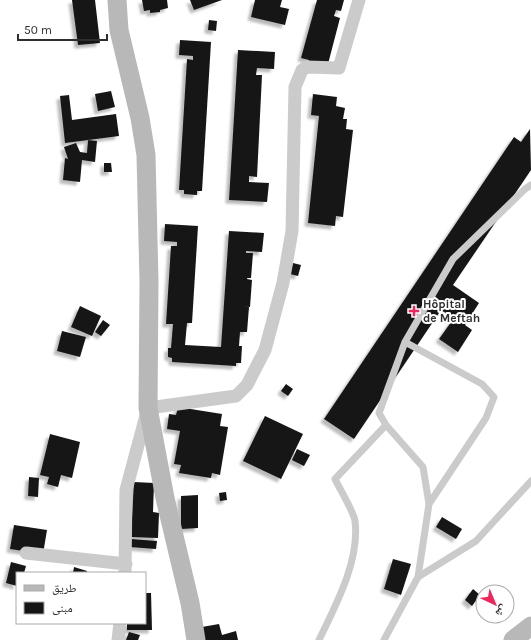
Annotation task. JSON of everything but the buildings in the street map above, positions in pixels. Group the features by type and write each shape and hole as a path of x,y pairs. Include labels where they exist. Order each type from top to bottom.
{"main road":[{"path":"117,0 119,30 140,118 146,155 149,282 148,408 165,498 190,603 196,640"},
{"path":"513,640 531,626"}],"street":[{"path":"26,553 126,569 126,490 148,408 236,396 247,385 265,350 283,283 292,231 294,87 302,70 307,67 339,68 359,0"},
{"path":"118,640 120,624"}],"lane":[{"path":"384,640 418,577 429,504 423,467 386,425 379,413 405,342 453,259 525,189 531,185"},
{"path":"405,342 482,384 494,398 486,418 429,504"},
{"path":"319,640 342,591 355,545 355,519 335,479 386,425"},
{"path":"418,577 476,541 531,481"}],"place":[{"name":"Hôpital de Meftah","path":"414,311"}]}
